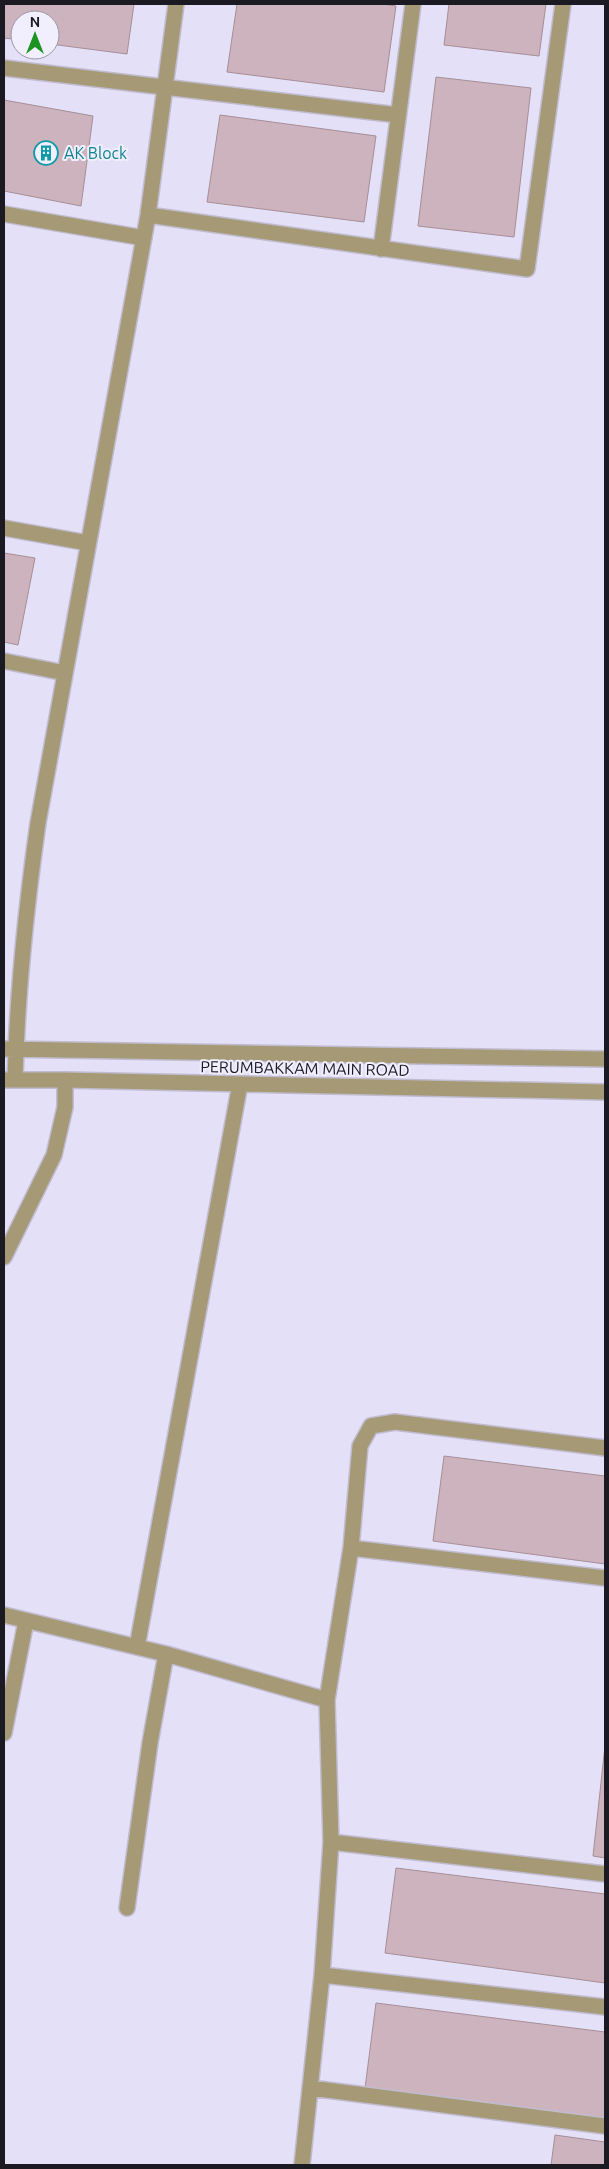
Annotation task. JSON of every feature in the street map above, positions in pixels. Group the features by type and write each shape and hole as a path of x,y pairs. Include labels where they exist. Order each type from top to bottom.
{"street":[{"path":"9,1080 10,1049 27,899 38,823 148,215 176,4"},
{"path":"381,249 413,4"},
{"path":"148,215 527,270 563,4"},
{"path":"4,68 398,115"},
{"path":"4,214 144,238"},
{"path":"4,528 88,543"},
{"path":"4,661 65,672"},
{"name":"PERUMBAKKAM MAIN ROAD","path":"10,1049 605,1060"},
{"name":"PERUMBAKKAM MAIN ROAD","path":"9,1080 605,1092"},
{"path":"4,1257 54,1155 65,1107 65,1080"},
{"path":"137,1647 240,1084"},
{"path":"302,2165 322,1975 332,1842 326,1700 351,1548 360,1446 371,1426 395,1422 605,1448"},
{"path":"351,1548 605,1578"},
{"path":"4,1615 166,1654 326,1700"},
{"path":"4,1732 26,1621"},
{"path":"127,1908 150,1743 166,1654"},
{"path":"332,1842 605,1874"},
{"path":"322,1975 605,2007"},
{"path":"311,2088 605,2126"}],"building":[{"path":"4,4 134,4 127,54 60,45 60,10 10,10 10,39 4,38"},
{"path":"237,4 382,4 396,6 384,92 227,72"},
{"path":"449,4 546,4 539,56 444,45"},
{"path":"436,77 531,88 514,237 418,226"},
{"name":"AK Block","path":"4,100 93,116 81,206 4,191"},
{"path":"220,115 376,136 364,222 207,202"},
{"path":"4,553 35,558 18,645 4,642"},
{"path":"444,1456 605,1476 605,1564 433,1541"},
{"path":"605,1746 605,1858 593,1856"},
{"path":"396,1868 605,1894 605,1983 385,1953"},
{"path":"376,2003 605,2032 605,2120 365,2088"},
{"path":"555,2135 605,2142 605,2165 551,2165"}],"place":[{"name":"AK Block","path":"46,153"}]}
